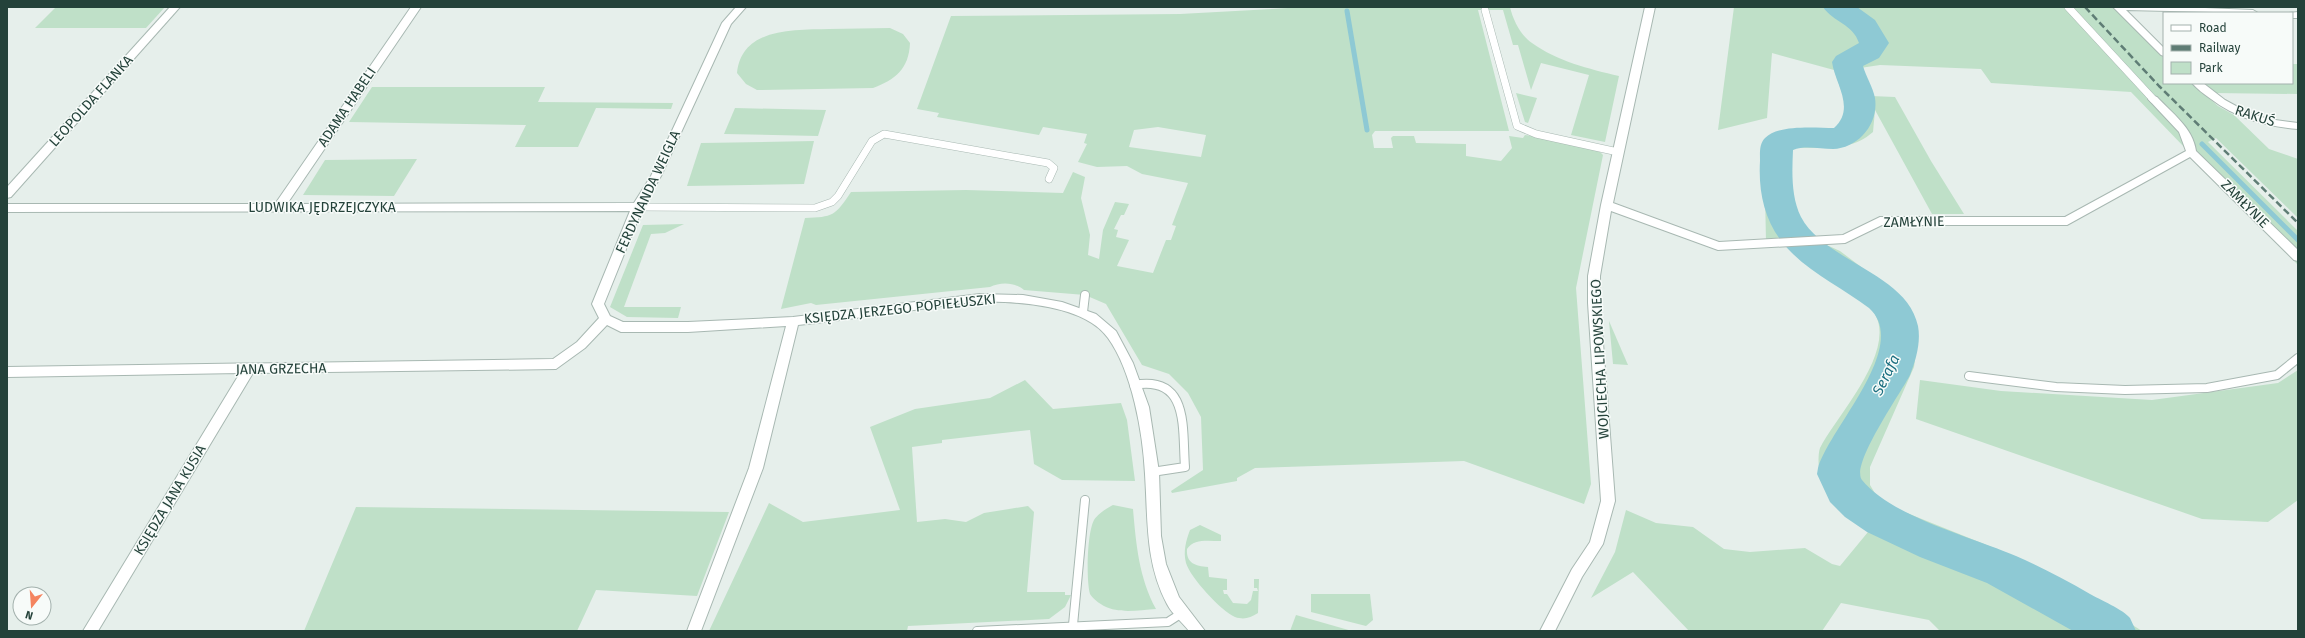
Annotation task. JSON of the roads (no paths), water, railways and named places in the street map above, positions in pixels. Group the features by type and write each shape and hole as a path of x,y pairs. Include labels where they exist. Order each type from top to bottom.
{"street":[{"name":"LEOPOLDA FLANKA","path":"7,194 175,7"},
{"name":"ADAMA HABELI","path":"279,207 416,7"},
{"name":"FERDYNANDA WEIGLA","path":"605,319 598,304 638,207 656,176 727,23 741,7"},
{"name":"WOJCIECHA LIPOWSKIEGO","path":"1547,631 1577,572 1596,544 1608,501 1594,276 1618,152 1650,7"},
{"path":"2118,7 2230,12"},
{"path":"2118,7 2163,53"},
{"name":"RAKUŚ","path":"2199,84 2227,107 2242,115 2268,124 2298,126"},
{"name":"ZAMŁYNIE","path":"2153,99 2184,133 2191,145 2191,152 2298,257"},
{"name":"ZAMŁYNIE","path":"1607,205 1718,246 1811,243 1845,239 1880,221 2067,221 2191,152"},
{"name":"LUDWIKA JĘDRZEJCZYKA","path":"7,208 638,207"},
{"name":"KSIĘDZA JERZEGO POPIEŁUSZKI","path":"605,319 621,327 680,327 793,321 980,298 1036,300 1083,312 1102,324 1112,334 1127,363 1143,408 1152,472 1154,536 1159,564 1166,585 1182,613 1198,631"},
{"name":"JANA GRZECHA","path":"7,372 249,370 556,364 581,345 605,319"},
{"path":"694,631 756,468 793,321"},
{"name":"KSIĘDZA JANA KUSIA","path":"90,631 249,370"}],"lane":[{"name":"ZAMŁYNIE","path":"2068,7 2153,99"},
{"path":"1485,10 1517,126 1536,134 1618,152"},
{"path":"638,207 816,208 832,202 838,196 872,141 884,134 1048,163 1054,168 1049,179"},
{"path":"1083,312 1085,294"},
{"path":"1969,376 2064,387 2125,390 2207,388 2277,375 2298,358"},
{"path":"1134,385 1144,383 1163,384 1178,400 1185,467 1152,472"},
{"path":"1073,625 1086,500"},
{"path":"977,631 1073,625 1168,622 1182,613"}],"waterway":[{"name":"Serafa","path":"1837,7 1860,22 1869,31 1874,43 1868,52 1847,62 1860,103 1856,121 1850,131 1841,138 1800,138 1784,141 1777,145 1776,174 1778,197 1783,216 1792,231 1804,244 1820,257 1889,305 1899,326 1900,342 1897,358 1891,374 1854,436 1840,464 1838,474 1844,490 1860,505 1882,519 1936,544 2002,570 2058,599 2113,631"},
{"path":"1347,11 1367,130"},
{"path":"2202,144 2298,240"}],"railway":[{"path":"2085,7 2159,86 2298,223"}]}
